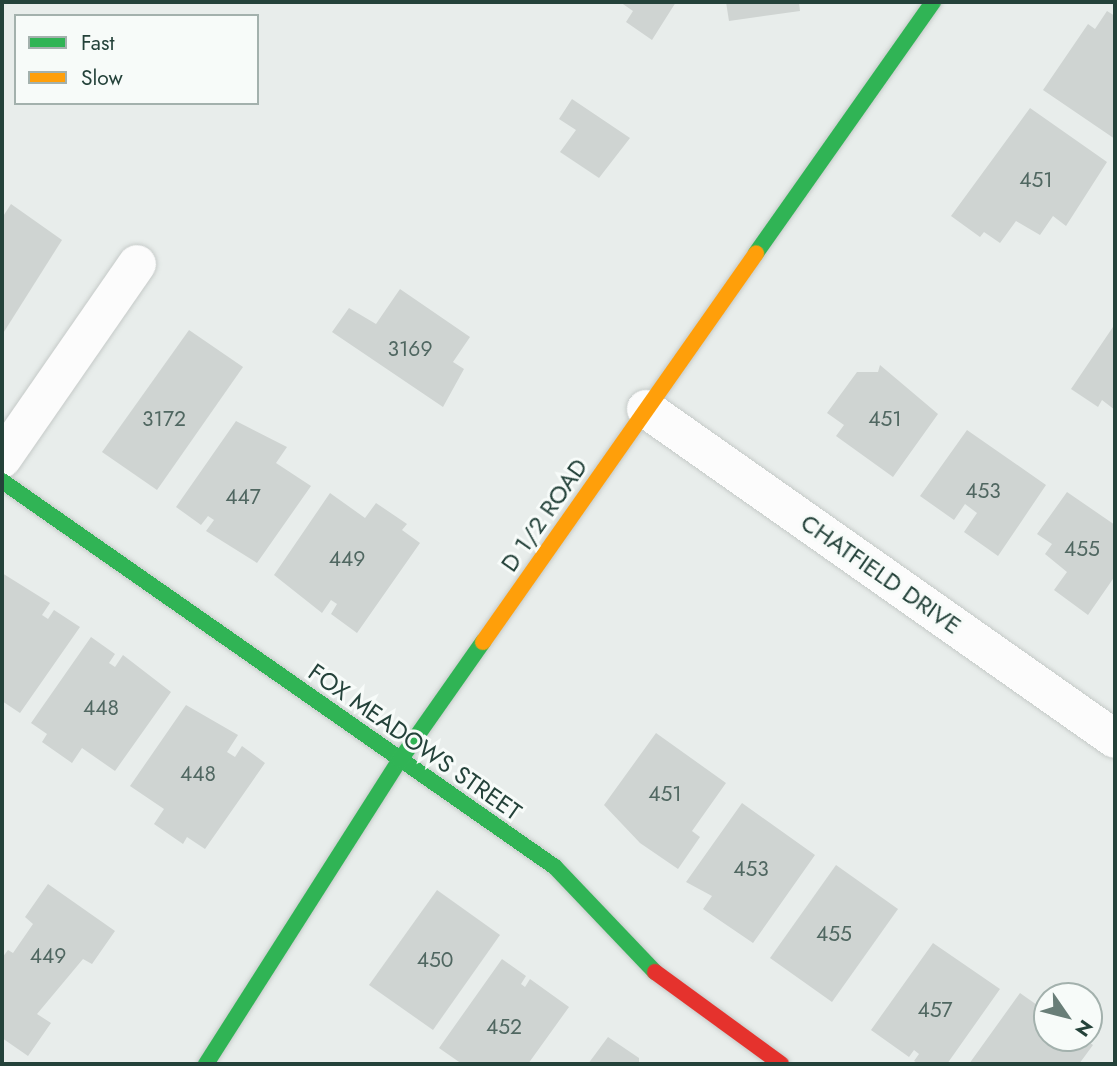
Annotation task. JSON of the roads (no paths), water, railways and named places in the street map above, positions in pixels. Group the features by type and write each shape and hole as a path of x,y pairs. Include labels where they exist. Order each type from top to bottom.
{"main road":[{"name":"D 1/2 ROAD","path":"206,1064 400,760 933,2"},
{"name":"FOX MEADOWS STREET","path":"2,481 555,867 668,985 781,1064"}],"street":[{"path":"2,460 137,264"},
{"name":"CHATFIELD DRIVE","path":"646,409 1115,739"}]}
